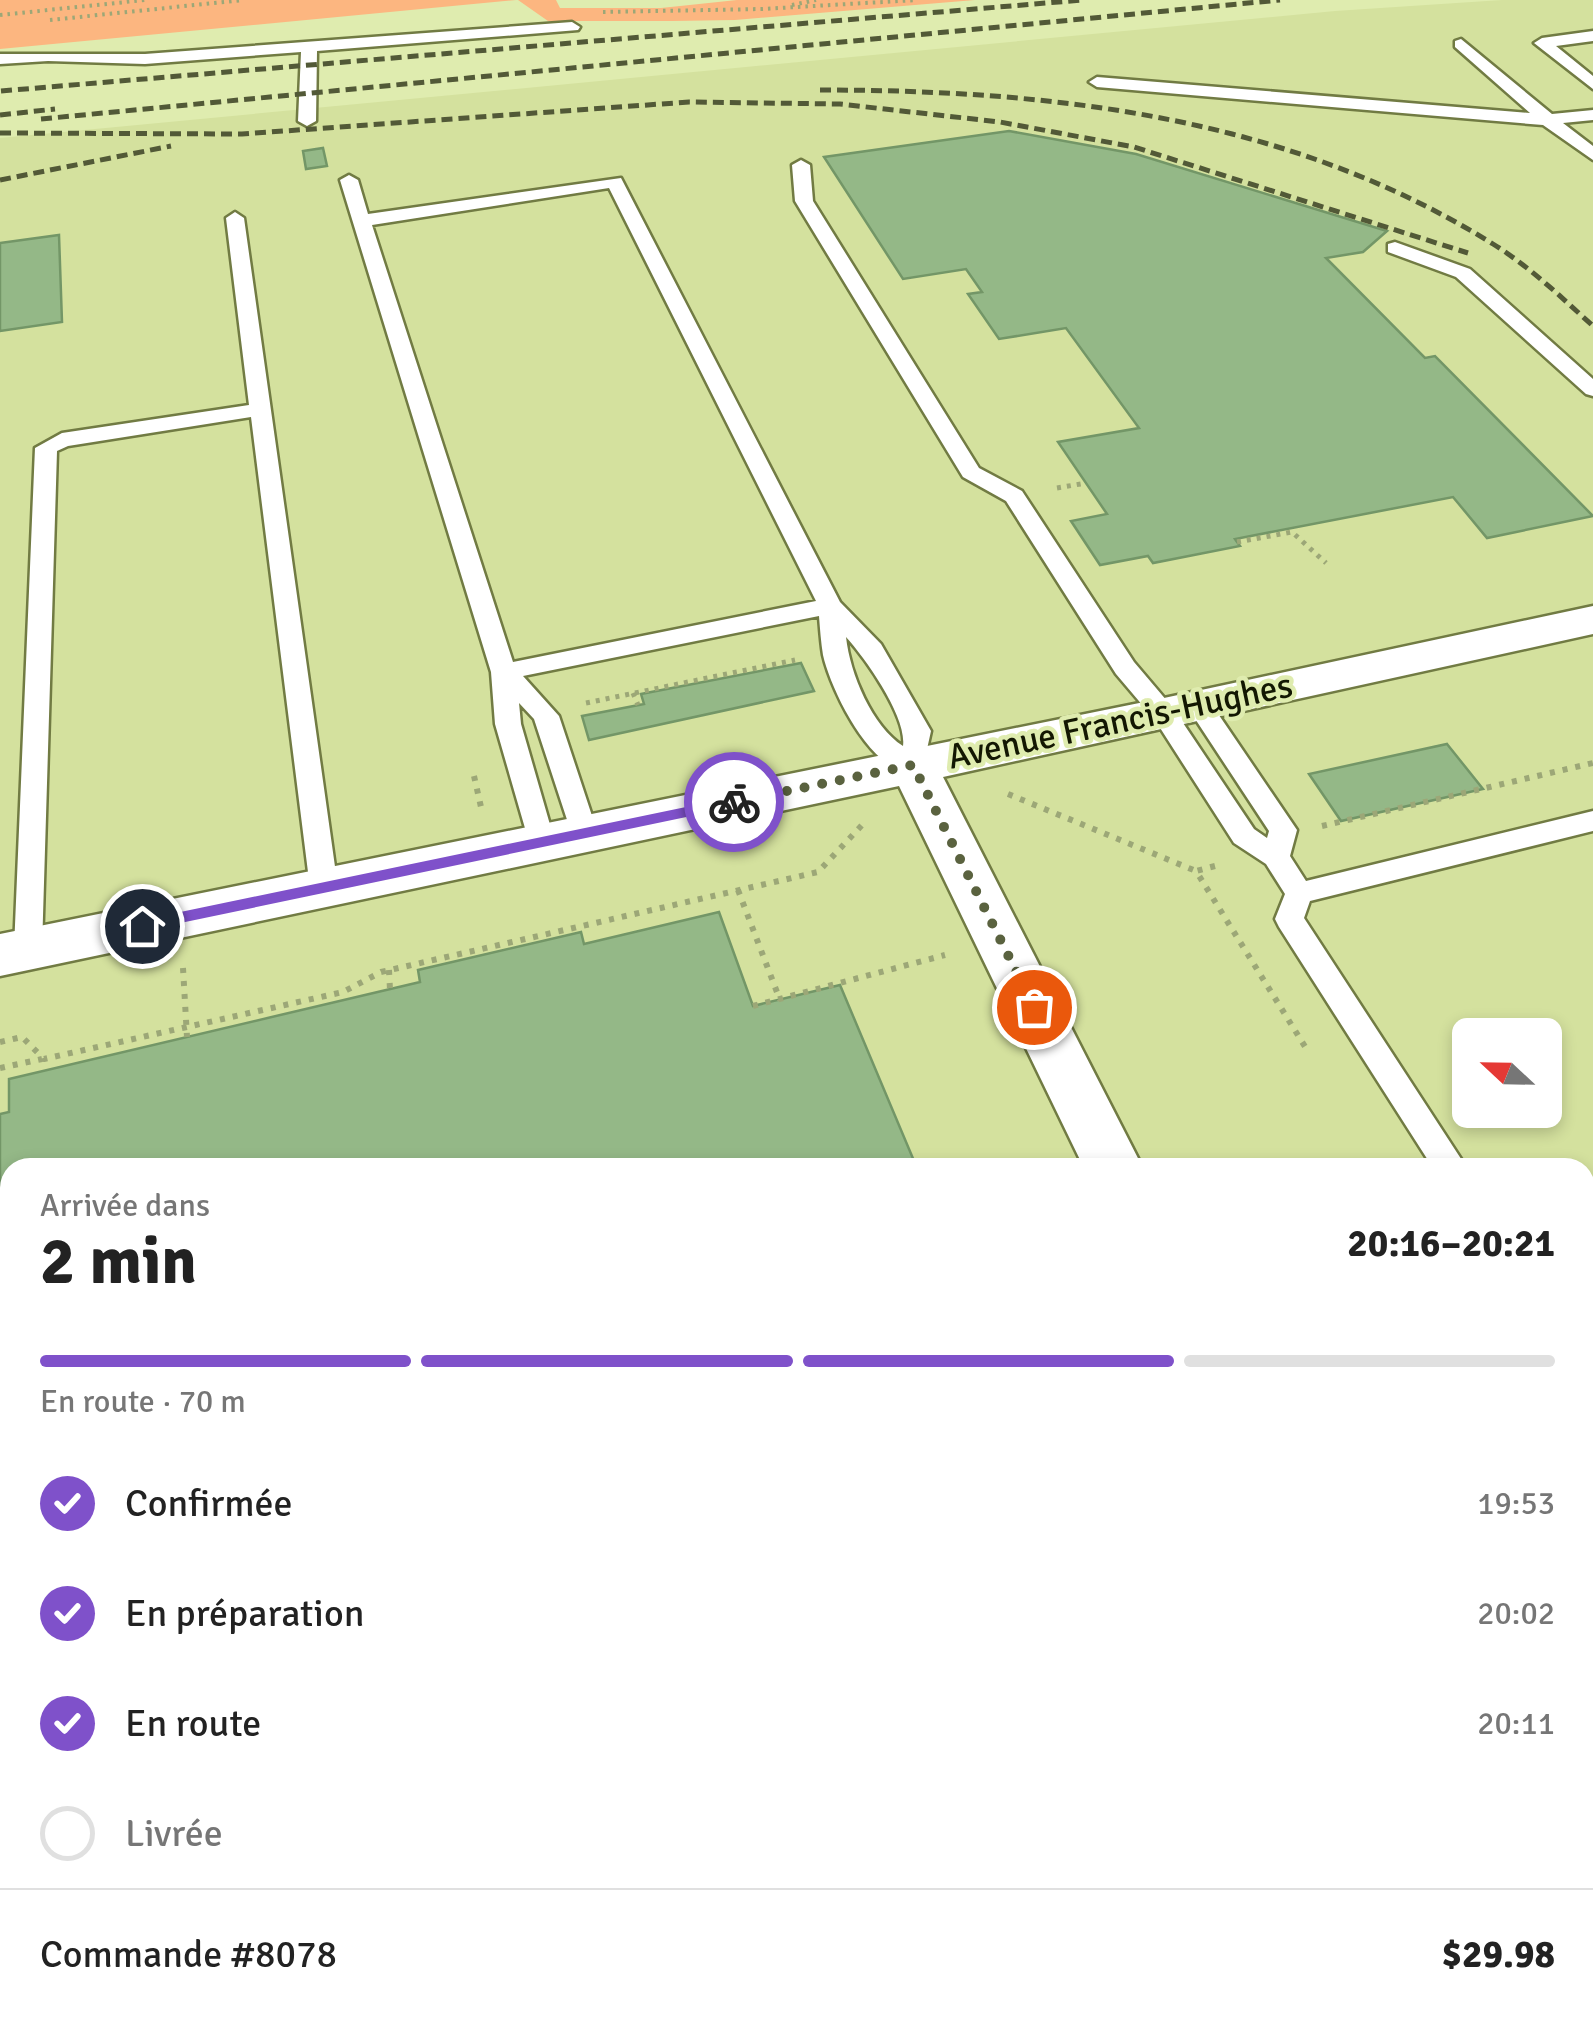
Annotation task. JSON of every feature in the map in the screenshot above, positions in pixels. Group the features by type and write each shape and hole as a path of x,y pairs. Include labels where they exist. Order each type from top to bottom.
{"street":[{"name":"Avenue Francis-Hughes","path":"14,952 1593,620"},
{"path":"913,765 1109,1158"}],"lane":[{"path":"0,59 60,56 145,60 572,27"},
{"path":"1593,36 1542,42 1593,84"},
{"path":"1461,44 1593,155"},
{"path":"306,121 309,46"},
{"path":"1097,82 1548,120 1593,115"},
{"path":"801,165 804,202 970,472 1014,496 1125,668 1182,709 1244,836 1276,856 1300,894"},
{"path":"349,180 504,672 508,724 562,838"},
{"path":"362,220 616,182 830,606 872,650 918,731 913,765 874,740 836,658 830,606"},
{"path":"235,218 324,888"},
{"path":"1395,248 1463,273 1593,390"},
{"path":"14,952 46,448 62,440 258,410"},
{"path":"504,672 830,606"},
{"path":"504,672 546,716 562,838"},
{"path":"1300,894 1593,822"},
{"path":"1300,894 1289,920 1444,1158"}],"path":[{"path":"0,16 146,0"},
{"path":"51,20 243,0"},
{"path":"778,8 816,0"},
{"path":"594,12 917,0"},
{"path":"1040,491 1086,483"},
{"path":"1237,542 1292,532 1326,563"},
{"path":"582,704 797,659"},
{"path":"633,693 638,705"},
{"path":"1308,830 1593,763"},
{"path":"999,790 1196,871 1309,1054"},
{"path":"0,1068 343,992 389,970 818,872 868,819"},
{"path":"1196,871 1228,863"},
{"path":"738,890 780,1000"},
{"path":"182,952 187,1037"},
{"path":"752,1006 945,955"},
{"path":"389,970 390,990"},
{"path":"840,985 845,995"},
{"path":"0,1042 22,1038 44,1059"}],"shaded area":[{"path":"0,0 516,0 0,49"},
{"path":"518,0 556,0 560,8 661,8 737,0 975,0 735,20 548,21"},
{"path":"1502,0 1593,0 1593,1158 0,1158 0,138 1335,11"}],"building":[{"path":"1009,131 1136,154 1387,231 1363,252 1326,258 1425,358 1435,356 1593,516 1487,538 1453,497 1235,539 1240,546 1153,563 1148,556 1100,565 1071,521 1107,514 1058,442 1139,428 1066,328 999,339 968,294 982,292 966,269 903,279 824,157"},
{"path":"323,148 327,166 306,169 303,151"},
{"path":"59,235 62,322 0,331 0,243"},
{"path":"801,663 814,691 589,740 582,716 644,704 641,694"},
{"path":"1447,744 1483,789 1341,821 1309,774"},
{"path":"719,912 753,1006 840,985 913,1158 0,1158 0,1114 9,1112 9,1079 420,982 418,970 581,932 584,944"}],"railway":[{"path":"1,91 1082,0"},
{"path":"41,119 1280,0"},
{"path":"820,90 996,96 1082,105 1168,119 1252,139 1335,166 1415,201 1507,253 1593,326"},
{"path":"0,133 242,134 689,102 840,104 1000,122 1134,147 1468,253"},
{"path":"0,115 55,109"},
{"path":"0,180 171,146"}],"way so far":[{"path":"734,802 913,765 1034,1007"}],"route":[{"path":"142,926 734,802"}]}
